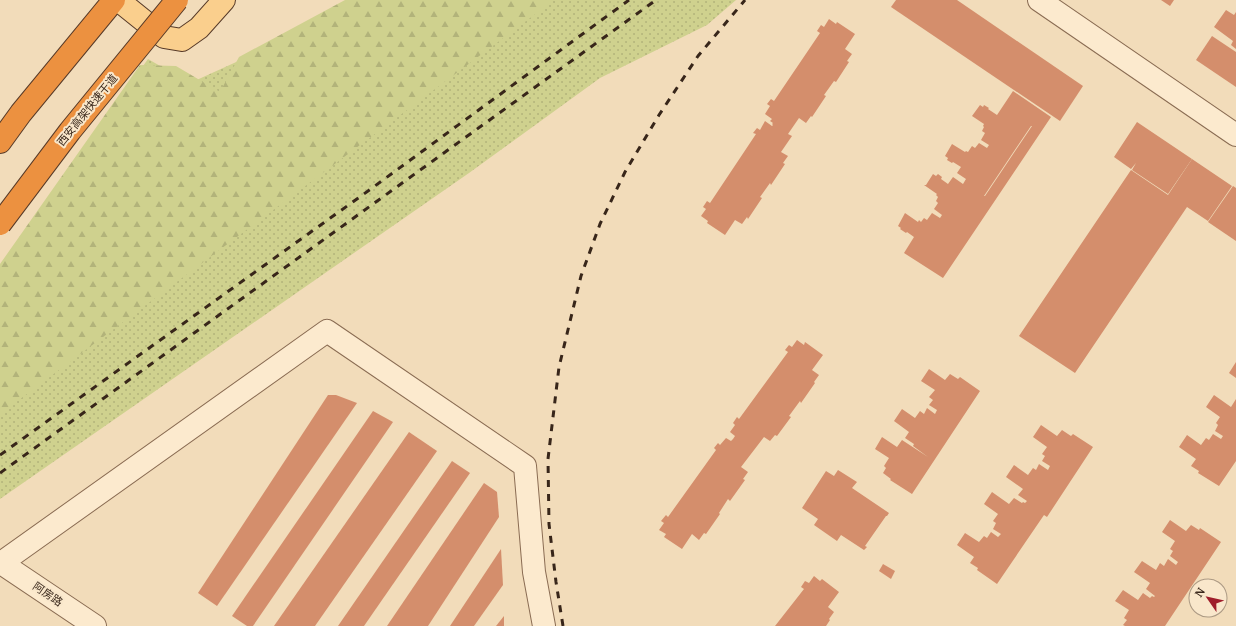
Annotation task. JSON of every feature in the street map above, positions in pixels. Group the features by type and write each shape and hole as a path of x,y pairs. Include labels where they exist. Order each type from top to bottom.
{"highway":[{"path":"0,142 21,113 114,0"},
{"name":"西安高架快速干道","path":"0,224 70,131 177,0"}],"main road":[{"path":"118,0 164,37 182,40 199,28 224,0"}],"street":[{"path":"1039,0 1236,135"},
{"path":"0,564 327,332 525,466 534,572 544,626"},
{"name":"阿房路","path":"0,564 95,626"}],"green space":[{"path":"345,0 554,0 0,414 0,264 140,65 176,66 220,92 239,57"},
{"path":"372,0 736,0 707,25 600,78 469,173 0,499 0,265 148,59 190,83"}],"building":[{"path":"896,0 957,0 1083,86 1060,121 891,7"},
{"path":"1161,0 1174,0 1170,6"},
{"path":"1226,10 1234,15 1236,12 1236,49 1231,45 1233,41 1214,27"},
{"path":"829,19 836,24 837,22 855,34 845,49 852,54 847,61 849,62 836,82 834,81 824,95 826,96 812,117 811,116 806,123 799,118 788,134 792,136 781,152 788,156 783,163 785,164 771,185 770,183 760,197 762,198 748,219 747,217 742,224 735,220 725,235 707,223 708,221 701,216 706,209 703,207 707,201 710,203 756,134 753,133 757,128 760,130 765,121 772,126 773,125 770,121 772,119 765,114 770,106 767,104 771,99 774,101 820,33 817,31 821,25 824,27"},
{"path":"1212,36 1236,52 1236,87 1196,60"},
{"path":"1013,91 1051,117 943,278 904,253 914,237 900,229 901,228 898,226 905,213 918,222 919,220 921,222 924,218 927,220 932,213 940,218 942,215 934,209 938,203 936,201 938,197 936,195 937,194 924,185 926,185 933,174 936,176 938,174 942,177 941,179 948,184 953,177 963,184 966,179 957,173 961,167 947,160 948,158 945,156 952,144 965,152 968,152 972,146 975,148 979,143 987,148 989,145 981,140 985,133 982,131 984,124 972,116 980,105 983,107 984,105 997,115","holes":["1031,126 985,196 984,196"]},
{"path":"1137,122 1192,159 1168,194 1132,170 1136,163 1131,169 1114,157"},
{"path":"1192,159 1232,186 1208,221 1187,207 1075,373 1019,336 1131,170 1168,195"},
{"path":"1233,186 1236,188 1236,241 1208,222"},
{"path":"797,340 804,345 805,342 823,355 812,370 819,375 814,382 815,383 801,403 800,401 789,416 791,417 777,436 775,435 770,441 764,437 741,467 748,472 743,479 745,480 730,501 728,499 719,513 720,514 706,534 704,533 699,540 692,534 682,549 664,537 666,534 659,530 664,523 661,521 666,515 668,517 716,450 714,448 718,443 720,445 726,438 731,441 733,439 735,436 730,432 735,425 733,423 737,417 739,419 788,352 785,350 789,345 792,347"},
{"path":"1236,362 1236,378 1229,373"},
{"path":"929,369 945,380 950,374 958,379 960,377 980,391 912,494 890,480 891,479 883,473 886,468 884,466 889,458 875,449 882,437 897,447 902,440 928,457 905,438 909,432 894,421 902,409 915,418 920,411 924,414 927,408 935,414 937,410 929,405 933,400 929,397 935,390 921,381"},
{"path":"328,395 336,395 357,403 217,606 198,593"},
{"path":"1214,395 1231,407 1236,399 1236,461 1219,486 1198,473 1199,471 1191,466 1196,459 1179,447 1187,435 1201,445 1206,438 1209,440 1213,434 1221,439 1223,436 1215,431 1218,425 1216,423 1220,417 1206,407"},
{"path":"373,411 393,422 253,626 247,626 232,616"},
{"path":"1041,425 1057,436 1062,430 1071,436 1073,434 1093,447 1047,517 1044,515 997,584 977,570 978,568 970,563 974,557 957,545 965,533 979,542 984,536 987,538 991,532 998,537 1001,534 993,529 996,523 993,521 998,514 984,504 992,492 1009,504 1014,498 1022,503 1027,501 1018,495 1023,489 1006,477 1014,465 1028,475 1033,468 1036,470 1039,464 1048,470 1050,466 1042,461 1045,456 1042,454 1047,447 1033,437"},
{"path":"409,432 437,451 315,626 274,626"},
{"path":"452,461 470,473 364,626 338,626"},
{"path":"838,470 857,482 852,488 889,513 865,546 867,547 864,550 841,535 837,541 814,525 818,519 802,508 826,471 834,476"},
{"path":"484,483 497,492 499,517 428,626 387,626"},
{"path":"1170,520 1186,531 1191,525 1199,530 1200,528 1221,542 1197,578 1188,578 1188,592 1165,626 1125,626 1123,625 1127,620 1124,618 1129,610 1115,601 1123,590 1138,600 1143,593 1150,598 1155,596 1146,589 1150,583 1134,572 1142,561 1156,570 1160,563 1164,566 1168,559 1176,565 1178,562 1170,556 1173,551 1170,549 1175,541 1162,532"},
{"path":"501,549 503,585 474,626 450,626"},
{"path":"883,564 895,571 891,579 879,571"},
{"path":"814,576 820,581 822,579 839,592 828,607 834,612 826,626 775,626 804,589 801,587 805,581 809,583"},
{"path":"504,616 504,626 496,626"}],"railway":[{"path":"0,455 368,191 629,0"},
{"path":"0,473 656,0"},
{"path":"563,626 549,524 548,459 559,367 581,276 600,224 625,172 659,115 698,56 745,0"}]}
